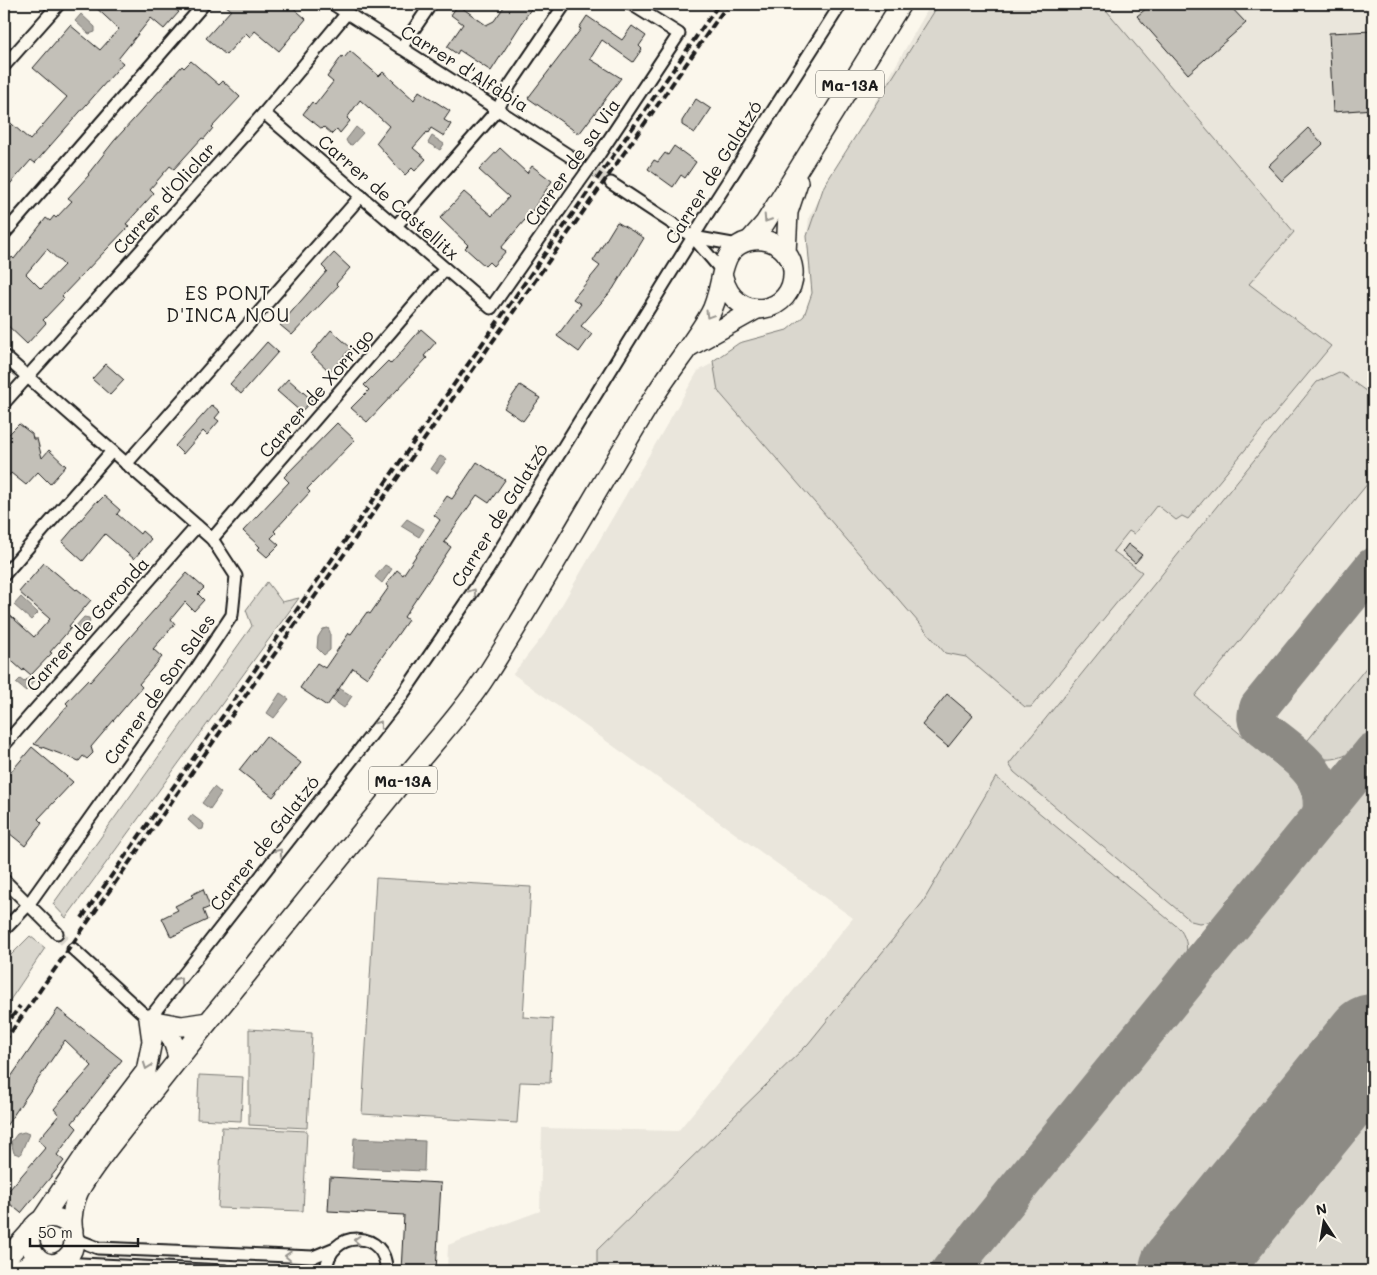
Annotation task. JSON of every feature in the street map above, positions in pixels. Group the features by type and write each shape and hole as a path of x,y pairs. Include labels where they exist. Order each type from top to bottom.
{"main road":[{"name":"Ma-13A","path":"744,243 766,223 901,4"},
{"name":"Ma-13A","path":"786,253 788,212 801,166"},
{"path":"770,241 786,253 791,262 793,274 786,295 778,303 768,308 745,308 737,302 725,287 723,274 726,260 744,243 770,241"},
{"name":"Ma-13A","path":"4,1261 40,1222 82,1184 178,1058 486,678 654,397 712,311 723,274"},
{"name":"Ma-13A","path":"686,349 757,309"},
{"path":"154,1020 182,1026 208,1022"},
{"path":"154,1020 170,1034 178,1058"},
{"path":"49,1262 30,1249 40,1222 107,1122 146,1071 154,1020"},
{"path":"16,1271 32,1263 49,1262 69,1255 74,1245 74,1233 71,1222 76,1198 82,1184"},
{"path":"40,1222 65,1221 74,1233"}],"street":[{"path":"4,66 59,4"},
{"path":"4,234 204,4"},
{"name":"Carrer d'Alfàbia","path":"333,4 579,162"},
{"path":"401,48 431,4"},
{"path":"396,226 498,109 510,85 564,4"},
{"name":"Carrer de sa Via","path":"491,308 598,156 679,34 631,4"},
{"name":"Carrer de Galatzó","path":"154,1020 401,696 487,571 693,237 841,4"},
{"name":"Carrer d'Oliclar","path":"4,403 264,113 347,13"},
{"name":"Carrer de Castellitx","path":"264,113 491,308"},
{"path":"611,183 693,237 723,274"},
{"path":"126,464 362,196"},
{"path":"693,237 744,243"},
{"name":"Carrer de Xorrigo","path":"212,540 445,269"},
{"name":"Carrer de Son Sales","path":"4,356 212,540 236,576 232,614 196,669 28,905 4,930"},
{"path":"4,575 112,451"},
{"name":"Carrer de Garonda","path":"4,745 197,526"},
{"path":"4,880 57,933"},
{"path":"73,949 154,1020"},
{"path":"74,1233 80,1241 95,1247 313,1257 349,1239 366,1240 380,1250 384,1258 386,1271"},
{"path":"326,1271 326,1263 334,1248"},
{"path":"49,1262 225,1271"}],"shaded area":[{"path":"931,4 1373,4 1373,1271 447,1271 448,1245 540,1211 542,1128 678,1131 853,918 513,674 546,632 698,371 764,336 787,330 804,316 812,293 807,236 809,217"},
{"path":"939,4 1101,4 1294,232 1249,284 1331,346 1188,519 1182,516 1176,520 1157,505 1134,534 1129,531 1113,551 1142,572 1031,707 1025,707 966,657 945,653 718,391 713,361 739,343 787,330 804,316 812,293 807,236 824,186"},
{"path":"81,14 95,27 95,32 89,34 75,21"},
{"path":"356,127 363,133 352,145 348,144 346,140"},
{"path":"432,136 444,144 440,150 428,143"},
{"path":"1339,372 1373,396 1373,477 1195,696 1294,779 1302,796 1302,816 1220,916 1209,922 1199,923 1191,921 1014,772 1009,764 1317,382"},
{"path":"440,456 447,459 437,473 431,469"},
{"path":"407,519 424,529 419,537 401,526"},
{"path":"385,565 392,569 382,583 375,577"},
{"path":"267,582 282,602 299,598 66,918 53,904 252,626 246,610"},
{"path":"21,597 38,613 31,620 14,605"},
{"path":"84,617 89,618 90,622 80,633 74,628"},
{"path":"328,628 330,632 330,650 324,655 317,648 318,637 323,629"},
{"path":"1373,659 1374,724 1370,735 1366,741 1347,755 1326,759 1317,755 1304,745"},
{"path":"31,675 36,679 26,691 16,683 20,679 24,682"},
{"path":"339,688 352,696 344,708 331,699"},
{"path":"280,693 289,699 274,718 267,713"},
{"path":"1373,767 1373,1002 1155,1271 963,1271"},
{"path":"996,777 1180,929 1185,938 1186,945 1184,962 931,1271 597,1271 597,1250 808,1044 923,902"},
{"path":"214,787 221,793 210,809 202,803"},
{"path":"192,815 204,824 203,829 199,830 188,820"},
{"path":"376,878 531,887 523,1017 553,1019 550,1083 520,1082 517,1123 362,1114"},
{"path":"30,936 45,948 4,1009 4,962"},
{"path":"249,1029 312,1033 307,1128 249,1125"},
{"path":"199,1075 243,1077 241,1121 197,1119"},
{"path":"1373,1084 1373,1271 1221,1271 1240,1248"},
{"path":"222,1127 307,1131 303,1211 218,1208"},
{"path":"24,1132 29,1134 20,1155 14,1153 11,1142 17,1134"},
{"path":"354,1138 425,1141 424,1171 352,1168"}],"building":[{"path":"92,4 147,4 153,9 157,4 168,4 179,12 164,29 151,18 118,59 123,63 35,163 31,160 4,191 4,117 30,140 67,97 33,68 70,25 100,50 119,29"},
{"path":"224,4 289,4 306,19 279,51 255,31 250,37 246,33 226,55 206,38 231,10"},
{"path":"506,4 534,4 491,71 459,50 457,54 447,47 463,24 451,15 458,5 486,25 494,21"},
{"path":"1152,4 1228,4 1246,23 1188,74 1137,16"},
{"path":"587,16 622,40 632,26 646,36 639,46 642,49 633,62 602,40 590,59 621,78 579,134 528,98 581,29 579,28"},
{"path":"1373,31 1373,109 1333,112 1329,33"},
{"path":"350,51 379,76 383,72 414,100 419,91 450,111 444,120 451,124 444,136 431,128 413,148 426,159 415,171 412,168 405,175 376,143 389,126 360,100 347,118 350,121 340,133 337,129 332,134 324,127 322,129 303,114 312,102 315,105 333,82 327,77 342,56 344,58"},
{"path":"191,61 219,85 223,81 240,97 212,127 204,139 202,138 174,169 170,166 150,189 154,193 126,224 129,226 62,296 64,298 43,320 46,323 27,344 4,322 4,267 12,257 14,259 46,218 50,221 54,216 56,218 72,201 68,198 89,175 114,141 182,66 184,68","holes":["47,249 64,265 41,289 26,274"]},
{"path":"696,99 711,109 695,133 682,125 682,121"},
{"path":"1308,128 1323,144 1282,181 1268,166"},
{"path":"674,146 696,162 685,178 681,175 673,187 648,169 654,160 658,162 665,153 668,155"},
{"path":"500,148 527,173 532,166 552,181 530,214 501,248 506,251 493,266 489,262 485,266 465,248 468,245 440,218 464,192 492,216 509,197 479,170"},
{"path":"617,222 644,238 613,289 581,326 592,334 579,352 557,336 581,304 573,299 600,266 593,261"},
{"path":"334,253 350,268 336,284 338,286 292,335 280,325 327,271 322,266"},
{"path":"421,329 436,342 424,356 427,358 367,422 351,408 369,390 364,385 388,361 391,364"},
{"path":"331,330 351,348 330,372 311,354"},
{"path":"267,342 278,352 241,394 230,384"},
{"path":"106,364 124,380 110,395 92,379"},
{"path":"288,379 312,400 301,412 277,391"},
{"path":"520,385 540,398 523,421 504,408"},
{"path":"212,405 220,412 215,418 219,421 207,435 203,431 183,454 175,446"},
{"path":"337,423 355,440 307,489 310,492 274,531 276,533 271,538 279,545 267,557 258,549 260,547 243,531 289,482 284,477"},
{"path":"19,424 32,434 33,439 37,439 42,458 49,450 66,466 50,484 38,472 26,485 11,473 4,482 4,439"},
{"path":"477,462 505,480 489,503 477,495 444,542 451,547 404,617 408,620 367,678 353,668 327,706 300,688 317,663 325,668 349,633 351,634 367,612 370,614 389,587 386,585 397,570 403,575 440,520 434,515 447,496 452,499"},
{"path":"104,496 120,510 117,514 140,534 142,531 151,539 134,559 105,534 83,561 62,542 97,501"},
{"path":"1128,544 1142,555 1135,563 1122,552"},
{"path":"44,563 91,600 69,626 71,628 50,652 52,653 31,675 24,669 23,671 4,654 4,610 34,637 50,619 19,592"},
{"path":"187,573 204,588 198,594 204,600 194,611 185,602 171,619 175,624 153,649 162,657 139,684 142,687 91,747 93,753 87,759 83,756 79,761 34,744 68,705 66,703 88,680 90,682"},
{"path":"947,694 973,716 948,747 922,725"},
{"path":"266,736 301,763 273,797 239,770"},
{"path":"32,747 73,782 38,819 42,823 25,846 4,829 4,780"},
{"path":"203,889 210,907 203,910 207,920 171,937 162,918 178,910 175,906 193,897 191,895"},
{"path":"58,1009 122,1060 72,1123 77,1128 57,1155 64,1161 21,1213 4,1199 4,1196 46,1147 38,1140 59,1115 54,1109 92,1066 65,1040 4,1129 4,1087"},
{"path":"330,1177 441,1183 436,1271 401,1271 404,1215 328,1211"}],"taxiway":[{"path":"1321,816 1323,801 1321,788 1315,776 1296,755 1260,726 1257,721 1257,713 1259,707 1373,567"},
{"path":"950,1271 1373,752"}],"runway":[{"path":"1187,1271 1373,1042"}],"tunnel":[{"path":"582,164 611,183"},
{"path":"57,933 73,949"}],"railway":[{"path":"82,918 719,4"},
{"path":"4,1042 728,4"},
{"path":"4,1028 20,1006"}],"district":[{"name":"ES PONT D'INCA NOU","path":"228,303"}]}
